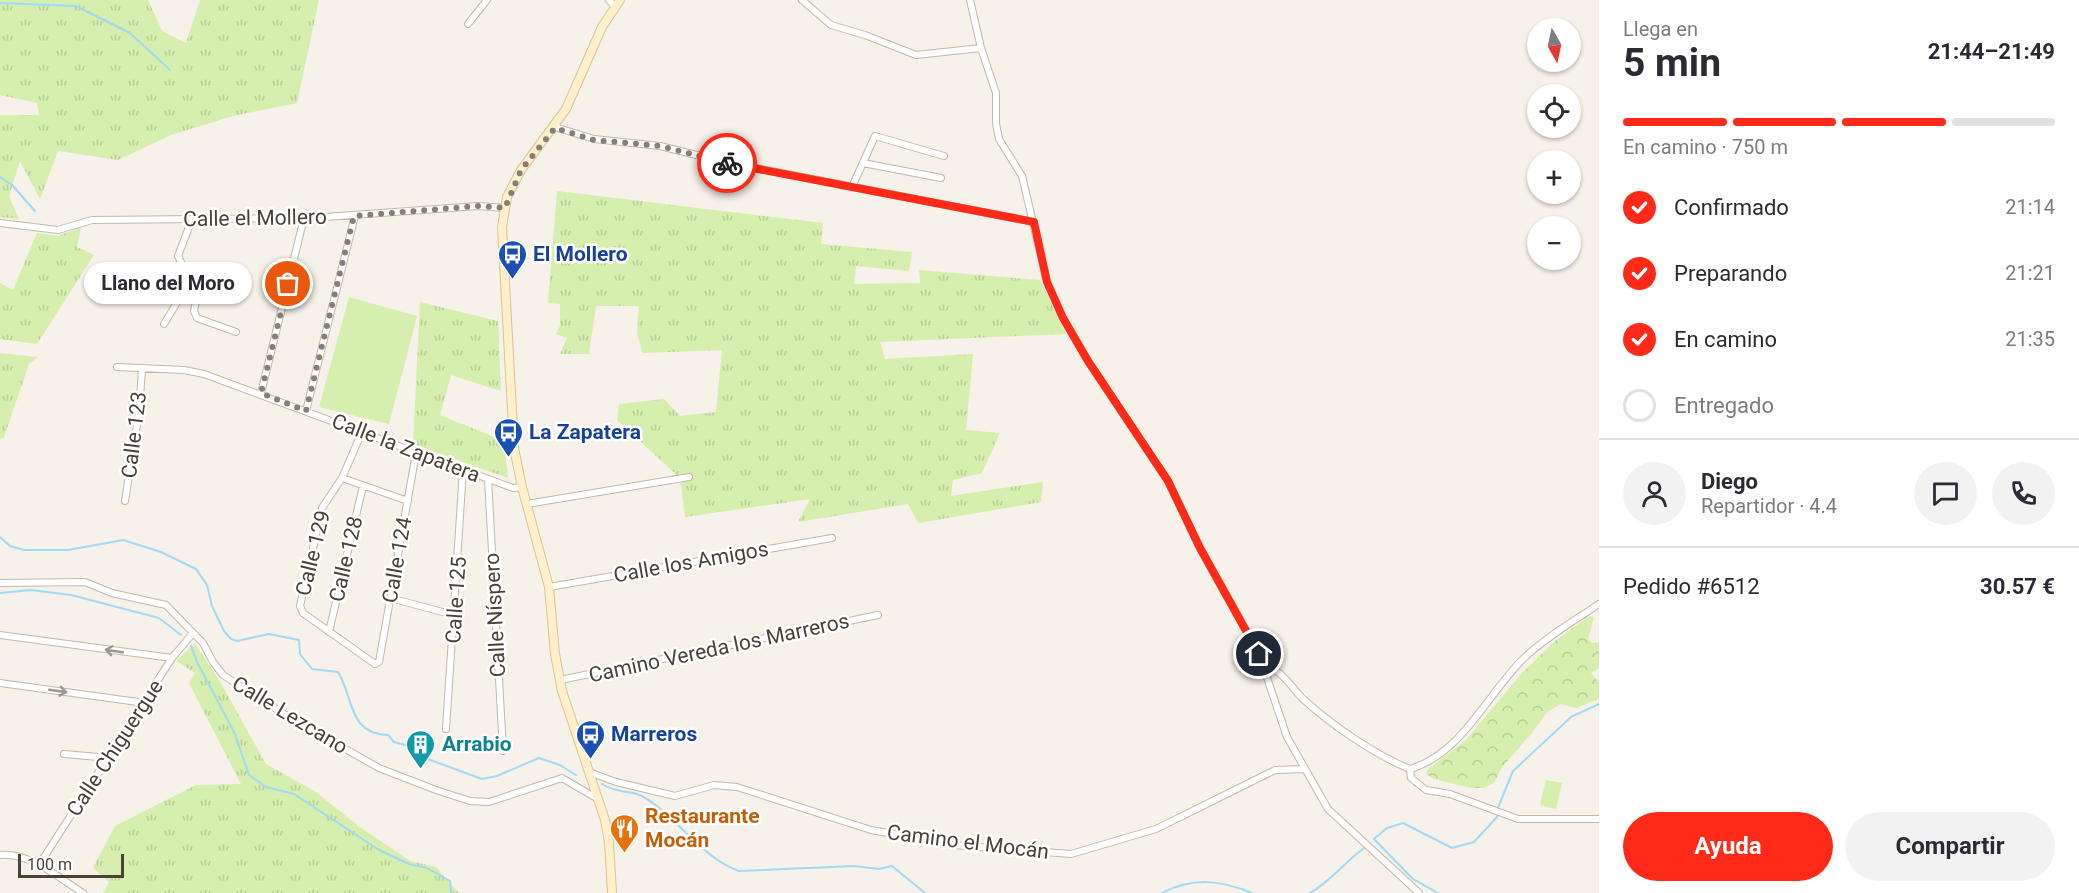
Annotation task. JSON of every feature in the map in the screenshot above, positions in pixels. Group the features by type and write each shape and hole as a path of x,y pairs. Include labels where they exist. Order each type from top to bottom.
{"main road":[{"path":"612,893 609,842 590,772 560,680 549,586 522,487 514,448 502,226 505,208 521,170 555,128 576,90 614,2"}],"street":[{"path":"468,24 487,0"},
{"path":"802,0 831,25 865,35 916,55 981,48"},
{"path":"970,0 981,48 996,93 996,123 999,139 1022,176 1047,282 1063,318 1088,361 1168,481 1200,548 1264,667 1287,737 1333,816 1362,838 1419,893"},
{"path":"555,128 594,140 660,146 703,158 1034,222"},
{"path":"852,187 875,136 944,156"},
{"path":"863,163 941,178"},
{"name":"Calle el Mollero","path":"0,223 58,230 92,220 304,218 478,206 505,208"},
{"path":"306,411 354,216"},
{"path":"261,393 304,218"},
{"path":"164,324 189,284 189,275 178,256 192,219"},
{"path":"189,284 198,292 194,311 197,318 237,332"},
{"name":"Calle la Zapatera","path":"117,367 184,370 261,393 513,488 522,487"},
{"name":"Calle 123","path":"125,501 139,412 142,369"},
{"name":"Calle 129","path":"329,632 300,610 322,508 342,478 362,432"},
{"name":"Calle 124","path":"329,632 375,664 379,662 416,453"},
{"name":"Calle 125","path":"446,729 463,470"},
{"path":"527,504 689,477"},
{"path":"342,478 408,501"},
{"name":"Calle Níspero","path":"488,479 503,751"},
{"name":"Calle 128","path":"329,632 363,486"},
{"name":"Calle los Amigos","path":"549,586 832,538"},
{"name":"Calle Lezcano","path":"0,583 85,582 112,592 166,605 204,643 213,662 223,675 284,714 380,768 470,801 489,802 562,778 598,799"},
{"path":"390,598 454,615"},
{"path":"1410,770 1431,759 1460,736 1525,657 1599,604"},
{"name":"Camino Vereda los Marreros","path":"560,680 878,615"},
{"name":"Calle Chiguergue","path":"39,865 110,759 172,658 193,633"},
{"path":"0,635 172,658"},
{"path":"1264,667 1273,668 1304,700 1361,742 1410,770"},
{"path":"0,683 145,704"},
{"path":"64,754 110,759"},
{"name":"Camino el Mocán","path":"590,772 616,782 675,796 714,785 737,787 871,830 942,843 1071,854 1156,829 1275,770 1305,769"},
{"path":"1410,770 1411,778 1426,790 1450,794 1518,819 1599,819"},
{"path":"0,855 12,854 39,865 81,892"}],"green space":[{"path":"0,0 148,0 162,31 186,43 200,0 319,0 297,103 233,116 171,135 118,160 58,151 40,199 20,161 9,196 19,219 0,217 0,115 39,115 37,103 0,95"},
{"path":"557,191 823,223 821,244 912,252 909,271 856,266 854,284 920,283 919,270 1040,280 1066,334 880,342 885,359 973,354 966,430 1000,433 982,473 953,480 951,496 1043,482 1041,502 918,523 908,504 798,522 810,499 685,517 680,478 617,420 619,404 664,399 680,416 716,412 722,350 643,353 637,334 639,306 596,306 589,354 560,354 567,338 556,334 560,326 560,304 548,303"},
{"path":"81,227 77,247 94,255 37,344 0,339 0,283 13,290 37,233 58,236"},
{"path":"349,297 417,316 389,424 319,407"},
{"path":"420,302 498,321 501,391 451,375 440,415 504,441 508,478 413,444"},
{"path":"0,353 38,357 29,364 4,437 0,439"},
{"path":"1589,616 1594,617 1588,639 1592,643 1599,642 1599,668 1591,673 1599,682 1599,699 1576,708 1561,704 1547,712 1502,767 1494,783 1484,788 1471,788 1434,779 1426,774 1427,770 1466,740 1522,673 1555,641"},
{"path":"195,644 219,680 266,764 316,792 357,825 410,861 436,867 459,893 103,893 109,882 93,868 115,826 196,785 241,784 189,683 195,673 176,661"},
{"path":"1546,780 1562,783 1556,809 1540,805"}],"waterway":[{"path":"0,3 76,6 130,33 170,70"},
{"path":"0,177 12,185 35,211"},
{"path":"0,537 10,546 24,550 68,550 123,540 161,552 196,569 207,585 212,606 224,631 231,639 237,641 269,634 299,640 300,654 312,669 338,672 354,713 366,728 375,733 388,735 394,742 412,747 425,758 482,779 497,776 539,758 560,765 576,775"},
{"path":"0,593 31,590 71,595 159,618 181,635"},
{"path":"191,646 235,734 249,775 266,787 294,794 379,850 409,864 427,868 450,881 451,893"},
{"path":"1438,893 1413,879 1374,839 1387,828 1403,823 1452,848 1474,842 1497,817 1497,810 1513,771 1571,717 1599,704"},
{"path":"602,784 642,796 655,804 712,856 739,871 854,866 879,869 892,866 925,893"},
{"path":"1310,893 1325,883 1364,848"},
{"path":"1162,893 1185,884 1207,882 1229,885 1252,893"}],"way so far":[{"path":"288,284 261,393 306,411 354,216 478,206 505,208 507,197 521,170 555,128 594,140 660,146 727,163"}],"place":[{"name":"El Mollero","path":"512,280"},
{"name":"Llano del Moro","path":"288,284"},
{"name":"La Zapatera","path":"508,458"},
{"name":"Marreros","path":"590,760"},
{"name":"Arrabio","path":"421,770"},
{"name":"Restaurante Mocán","path":"624,854"}],"route":[{"path":"727,163 1034,222 1047,282 1063,318 1088,361 1168,481 1200,548 1259,654"}]}
